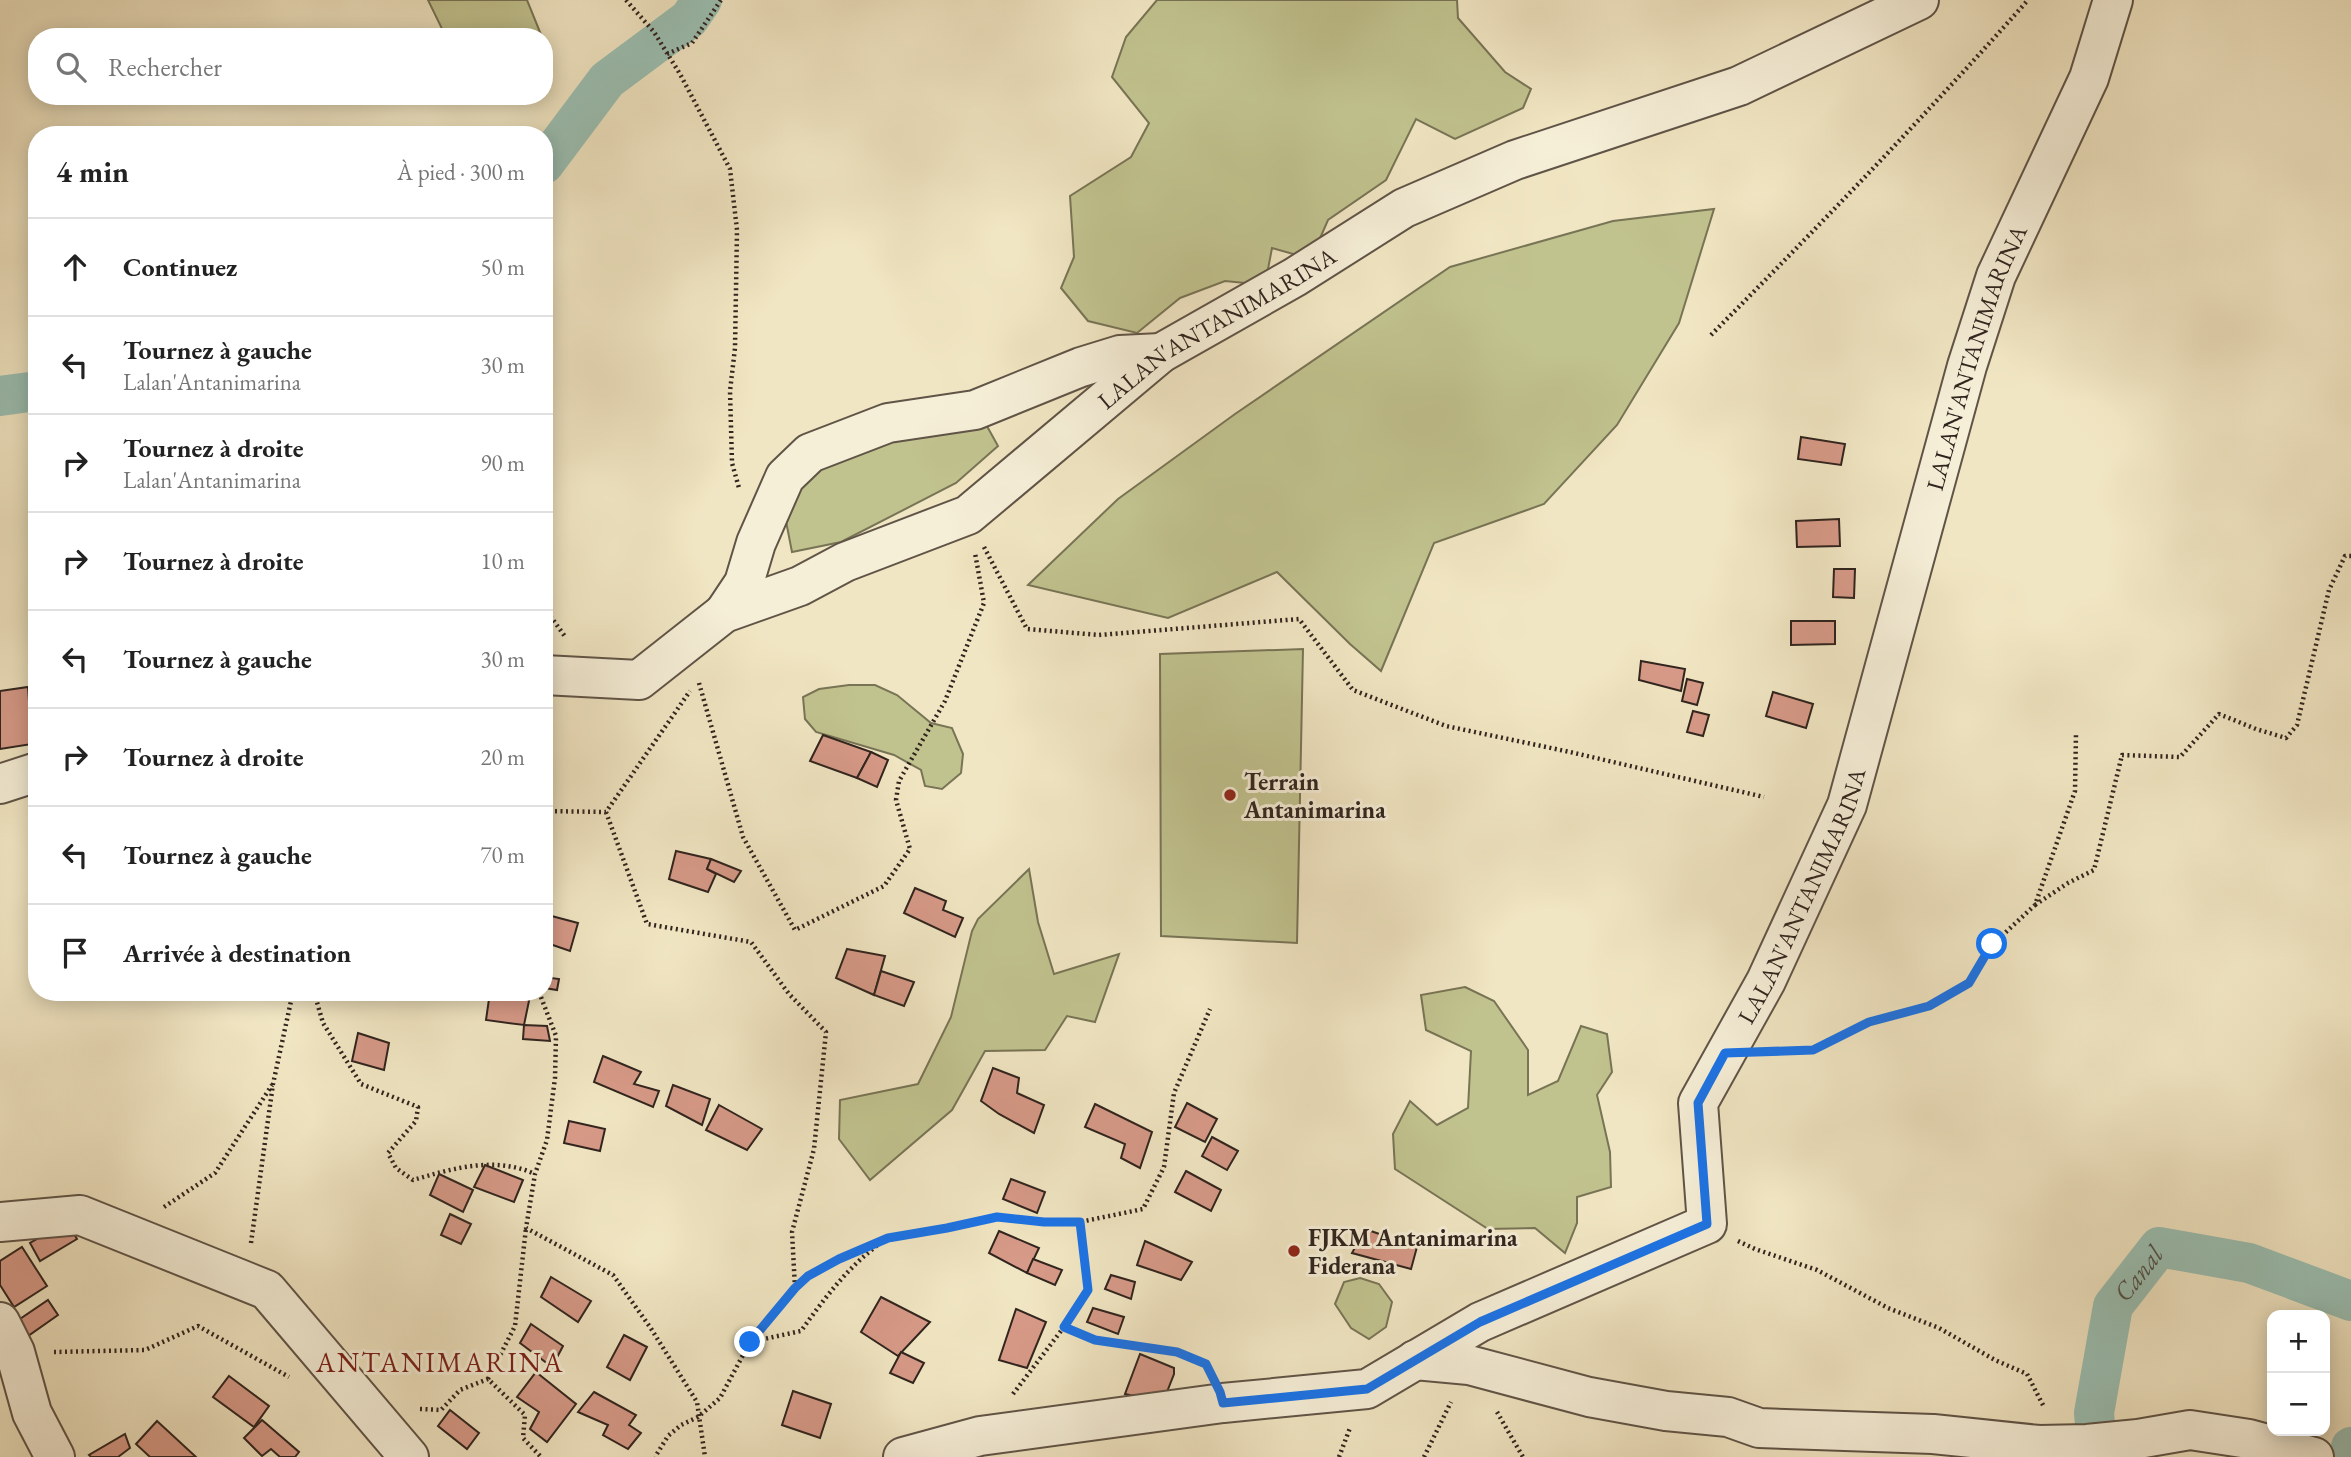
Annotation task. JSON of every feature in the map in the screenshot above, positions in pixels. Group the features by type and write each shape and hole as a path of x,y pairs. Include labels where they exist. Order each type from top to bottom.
{"street":[{"name":"LALAN'ANTANIMARINA","path":"553,675 639,680 724,613 800,586 845,562 968,515 1161,353 1295,277 1404,208 1515,160 1739,86 1919,0"},
{"name":"LALAN'ANTANIMARINA","path":"1707,1224 1698,1103 1766,981 1847,805 1967,366 1996,276 2090,78 2113,0"},
{"path":"724,613 744,583 756,543 785,477 810,453 888,423 975,410 1081,367 1121,355 1161,353"},
{"path":"0,784 28,775"},
{"path":"0,1223 80,1215 267,1290 409,1457"},
{"path":"903,1457 980,1436 1223,1403 1367,1389 1480,1322 1707,1224"},
{"path":"7,1337 32,1413 55,1457"},
{"path":"1415,1360 1469,1366 1589,1397 1666,1411 1728,1418 1759,1428 1933,1434 2039,1445 2098,1443 2190,1430 2249,1439 2314,1457"}],"path":[{"path":"626,0 654,32 711,130 730,169 737,230 735,348 730,391 732,463 737,486 750,499 774,503"},
{"path":"667,54 692,43 721,0"},
{"path":"1711,335 1890,150 2028,0"},
{"path":"968,515 1027,629 1100,635 1299,620 1353,690 1446,726 1764,797"},
{"path":"606,812 698,680 743,837 795,930 884,886 910,849 896,800 900,782 945,701 984,603 968,515"},
{"path":"1725,1053 1813,1050 1869,1022 1929,1006 1969,983 1992,944 2035,905 2094,870 2122,755 2180,757 2218,713 2286,738 2297,726 2329,590 2345,556 2351,556"},
{"path":"2035,905 2075,791 2076,733"},
{"path":"553,811 606,812"},
{"path":"606,812 647,924 751,942 789,995 826,1032 814,1149 792,1232 795,1288"},
{"path":"267,1290 251,1248 273,1084 291,1001"},
{"path":"317,1001 323,1023 361,1084 418,1107 416,1121 388,1153 396,1168 413,1180 452,1169 494,1163 535,1174"},
{"path":"416,1408 441,1410 460,1390 488,1379 515,1326 526,1228 535,1174 547,1140 555,1078 553,1027 543,1001"},
{"path":"655,1457 668,1436 681,1425 698,1417 720,1398 750,1342 795,1288 808,1276 839,1259 888,1238 997,1217 1044,1222 1080,1222 1143,1209 1164,1167 1174,1093 1210,1009"},
{"path":"154,1214 215,1173 273,1084"},
{"path":"980,1436 1064,1327 1088,1290 1080,1222"},
{"path":"1707,1224 1755,1249 1817,1270 1888,1308 1938,1328 1995,1360 2027,1374 2044,1407 2039,1445"},
{"path":"526,1228 613,1275 697,1402 705,1457"},
{"path":"750,1342 801,1331 858,1259 888,1238"},
{"path":"7,1337 145,1350 198,1325 292,1379 325,1358"},
{"path":"1064,1327 1095,1340 1177,1352 1206,1364 1223,1403"},
{"path":"488,1379 525,1415 523,1438 541,1457"}],"green space":[{"path":"428,0 527,0 538,28 442,28"},
{"path":"1157,0 1457,0 1458,18 1505,72 1531,89 1523,108 1455,139 1416,119 1386,180 1328,220 1311,259 1272,248 1265,285 1225,281 1180,298 1137,333 1088,321 1061,288 1074,257 1070,196 1131,157 1149,123 1112,77 1126,37"},
{"path":"1714,209 1679,323 1617,425 1544,504 1434,543 1381,671 1277,572 1168,618 1028,585 1118,499 1235,414 1450,267 1613,221"},
{"path":"983,419 998,446 956,483 841,542 792,552 784,511 808,474 843,461 881,442"},
{"name":"Terrain Antanimarina","path":"1303,649 1297,943 1161,936 1160,654"},
{"path":"875,685 897,695 931,723 952,728 963,754 961,773 942,789 925,786 921,770 894,755 816,732 805,719 803,697 819,689"},
{"path":"1029,869 1038,922 1054,974 1119,954 1095,1022 1067,1016 1045,1050 985,1051 952,1110 870,1180 839,1139 840,1100 918,1084 951,1017 972,931 978,919"},
{"path":"1465,987 1494,1001 1528,1050 1528,1095 1558,1081 1581,1026 1607,1034 1612,1072 1597,1095 1610,1152 1611,1187 1577,1197 1577,1223 1565,1253 1535,1228 1488,1229 1395,1169 1393,1134 1410,1101 1437,1125 1468,1108 1471,1051 1426,1030 1421,995"},
{"path":"1360,1278 1379,1284 1392,1302 1386,1327 1369,1339 1351,1328 1335,1304 1344,1282"}],"building":[{"path":"1801,437 1845,444 1841,465 1798,459"},
{"path":"1839,519 1840,546 1797,547 1796,521"},
{"path":"1834,569 1855,569 1854,598 1833,597"},
{"path":"1791,621 1835,621 1835,644 1791,645"},
{"path":"1641,661 1685,669 1681,691 1639,680"},
{"path":"1687,679 1703,683 1697,705 1682,701"},
{"path":"28,687 28,745 0,749 0,691"},
{"path":"1773,692 1813,704 1806,728 1766,716"},
{"path":"1693,711 1709,715 1703,736 1687,732"},
{"path":"823,735 871,752 857,778 810,761"},
{"path":"871,752 888,760 877,787 857,778"},
{"path":"676,851 711,859 707,869 716,874 708,892 669,879"},
{"path":"711,859 741,871 734,882 707,869"},
{"path":"915,888 946,901 943,910 963,918 955,937 904,913"},
{"path":"553,916 578,923 570,951 553,945"},
{"path":"847,949 885,956 874,995 836,978"},
{"path":"881,971 914,982 904,1006 874,995"},
{"path":"553,978 559,979 557,990 553,989"},
{"path":"489,1001 529,1001 524,1025 486,1020"},
{"path":"524,1025 547,1026 550,1041 523,1039"},
{"path":"358,1033 389,1043 384,1070 352,1061"},
{"path":"603,1056 641,1072 634,1084 659,1091 653,1107 594,1082"},
{"path":"993,1068 1019,1078 1017,1093 1044,1105 1034,1133 981,1101"},
{"path":"673,1085 710,1099 702,1125 666,1106"},
{"path":"1187,1103 1217,1119 1205,1142 1175,1127"},
{"path":"1095,1104 1152,1132 1140,1168 1121,1158 1125,1144 1085,1127"},
{"path":"719,1105 762,1129 747,1150 706,1130"},
{"path":"569,1121 605,1129 600,1151 564,1143"},
{"path":"1212,1137 1238,1151 1227,1170 1202,1156"},
{"path":"485,1165 523,1180 514,1202 474,1187"},
{"path":"1186,1171 1221,1190 1211,1211 1175,1192"},
{"path":"439,1174 473,1190 463,1212 430,1195"},
{"path":"1011,1179 1045,1192 1037,1213 1003,1199"},
{"path":"450,1214 471,1224 461,1244 441,1235"},
{"path":"67,1222 77,1239 40,1261 30,1243"},
{"path":"1365,1229 1417,1247 1411,1269 1352,1253"},
{"path":"999,1231 1039,1248 1027,1273 989,1253"},
{"path":"1145,1241 1192,1262 1181,1280 1137,1265"},
{"path":"22,1247 47,1286 14,1307 0,1285 0,1261"},
{"path":"1033,1259 1062,1270 1055,1285 1027,1273"},
{"path":"1111,1275 1135,1282 1131,1299 1105,1289"},
{"path":"551,1277 591,1301 578,1322 541,1297"},
{"path":"881,1297 930,1322 898,1356 861,1332"},
{"path":"48,1300 58,1315 28,1336 17,1321"},
{"path":"1093,1308 1124,1317 1118,1334 1087,1322"},
{"path":"1016,1309 1046,1322 1027,1368 999,1360"},
{"path":"531,1324 563,1346 552,1367 520,1343"},
{"path":"624,1335 647,1347 630,1380 607,1367"},
{"path":"901,1352 924,1363 913,1383 890,1373"},
{"path":"1140,1354 1174,1368 1163,1402 1125,1394"},
{"path":"536,1372 576,1404 547,1442 530,1429 539,1412 517,1397"},
{"path":"229,1376 269,1406 254,1427 213,1397"},
{"path":"793,1391 831,1404 820,1438 782,1425"},
{"path":"594,1392 636,1415 629,1425 641,1433 628,1449 603,1435 608,1425 578,1412"},
{"path":"450,1410 479,1433 467,1449 438,1426"},
{"path":"262,1420 299,1452 295,1457 280,1457 271,1449 262,1456 244,1438"},
{"path":"157,1421 196,1457 150,1457 136,1444"},
{"path":"125,1434 130,1448 118,1457 89,1455"}],"waterway":[{"path":"553,152 607,80 689,19 702,0"},
{"path":"0,396 28,392"},
{"name":"Canal","path":"2098,1457 2094,1413 2113,1306 2159,1247 2249,1263 2351,1301"},
{"name":"Canal","path":"2348,1457 2351,1447"}],"place":[{"name":"Terrain Antanimarina","path":"1230,795"},
{"name":"FJKM Antanimarina Fiderana","path":"1294,1251"}],"district":[{"name":"ANTANIMARINA","path":"440,1362"}],"route":[{"path":"750,1342 808,1276 888,1238 997,1217 1044,1222 1080,1222 1088,1290 1064,1327 1095,1340 1177,1352 1206,1364 1223,1403 1367,1389 1480,1322 1707,1224 1698,1103 1725,1053 1813,1050 1869,1022 1929,1006 1969,983 1992,944"}]}
